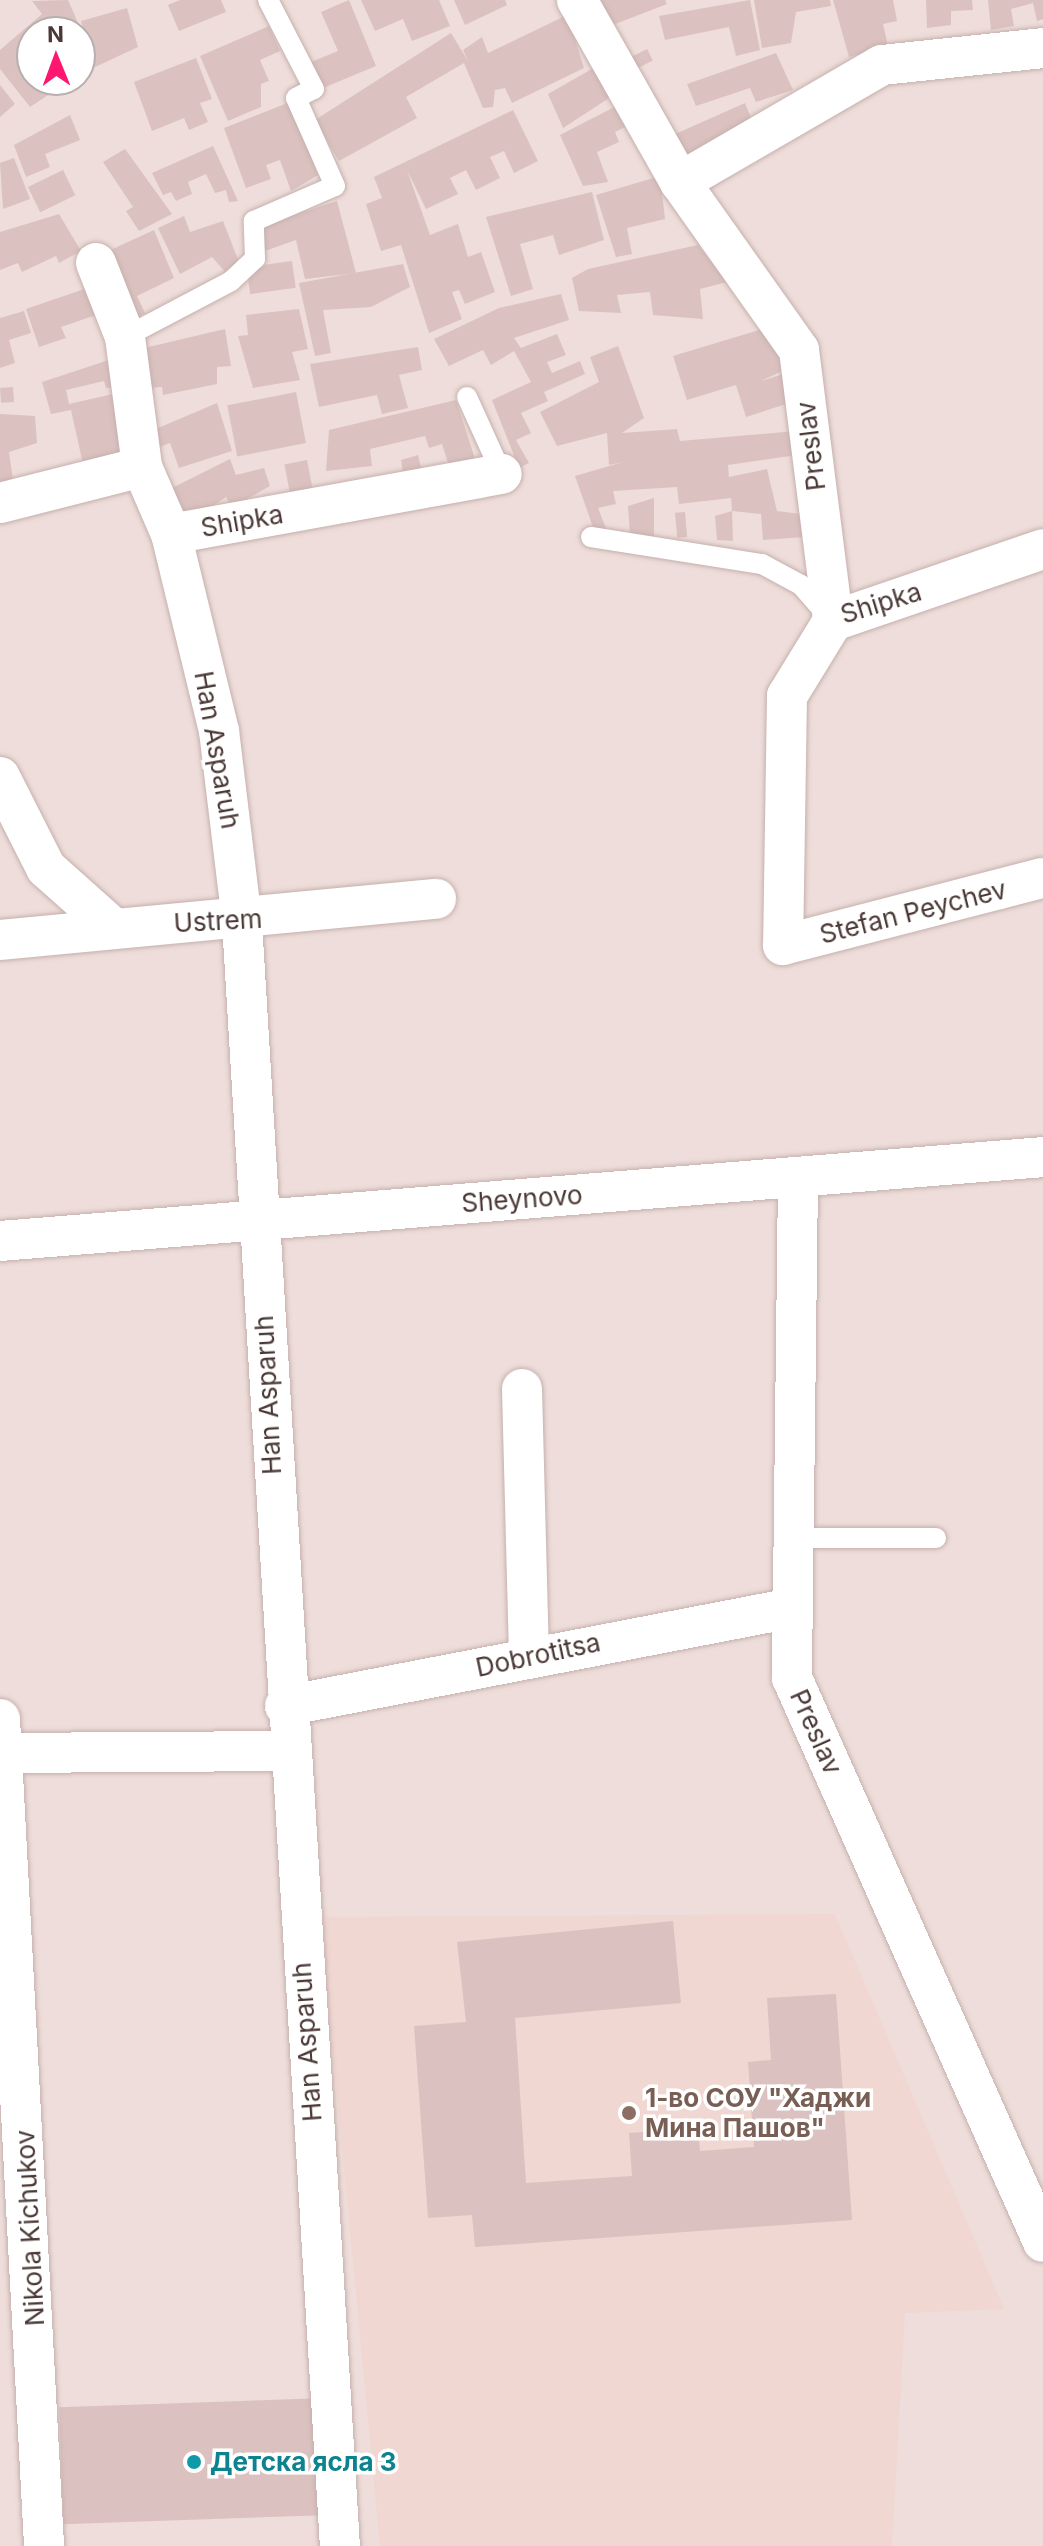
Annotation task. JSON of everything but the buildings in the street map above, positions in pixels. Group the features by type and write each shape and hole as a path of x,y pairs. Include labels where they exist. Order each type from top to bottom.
{"street":[{"name":"Preslav","path":"577,0 680,182 799,350 833,621"},
{"path":"680,182 882,65 1043,48"},
{"name":"Han Asparuh","path":"96,263 125,337 142,467 171,534 219,731 242,922 285,1706 340,2546"},
{"path":"0,503 142,467"},
{"name":"Shipka","path":"171,534 502,474"},
{"name":"Shipka","path":"833,621 1043,549"},
{"name":"Stefan Peychev","path":"833,621 787,696 783,945 1043,878"},
{"path":"0,777 46,868 111,926"},
{"name":"Ustrem","path":"0,940 111,926 242,922 436,899"},
{"name":"Sheynovo","path":"0,1241 1043,1157"},
{"name":"Preslav","path":"798,1179 792,1678 1043,2242"},
{"path":"522,1389 529,1658"},
{"name":"Dobrotitsa","path":"285,1706 792,1608"},
{"path":"1,1742 288,1751"},
{"name":"Nikola Kichukov","path":"1,1742 44,2546"}],"lane":[{"path":"125,337 231,281 255,259 254,221 335,186 296,98 314,89 268,0"},
{"path":"467,397 502,474"},
{"name":"Shipka","path":"591,537 762,564 801,585 833,621"},
{"path":"795,1538 936,1538"}],"shaded area":[{"path":"0,0 1043,0 1043,2546 0,2546"},
{"name":"1-во СОУ \"Хаджи Мина Пашов\"","path":"835,1914 1004,2309 905,2313 892,2546 380,2546 320,1917"}],"place":[{"name":"1-во СОУ \"Хаджи Мина Пашов\"","path":"629,2113"},
{"name":"Детска ясла 3","path":"194,2462"}]}
